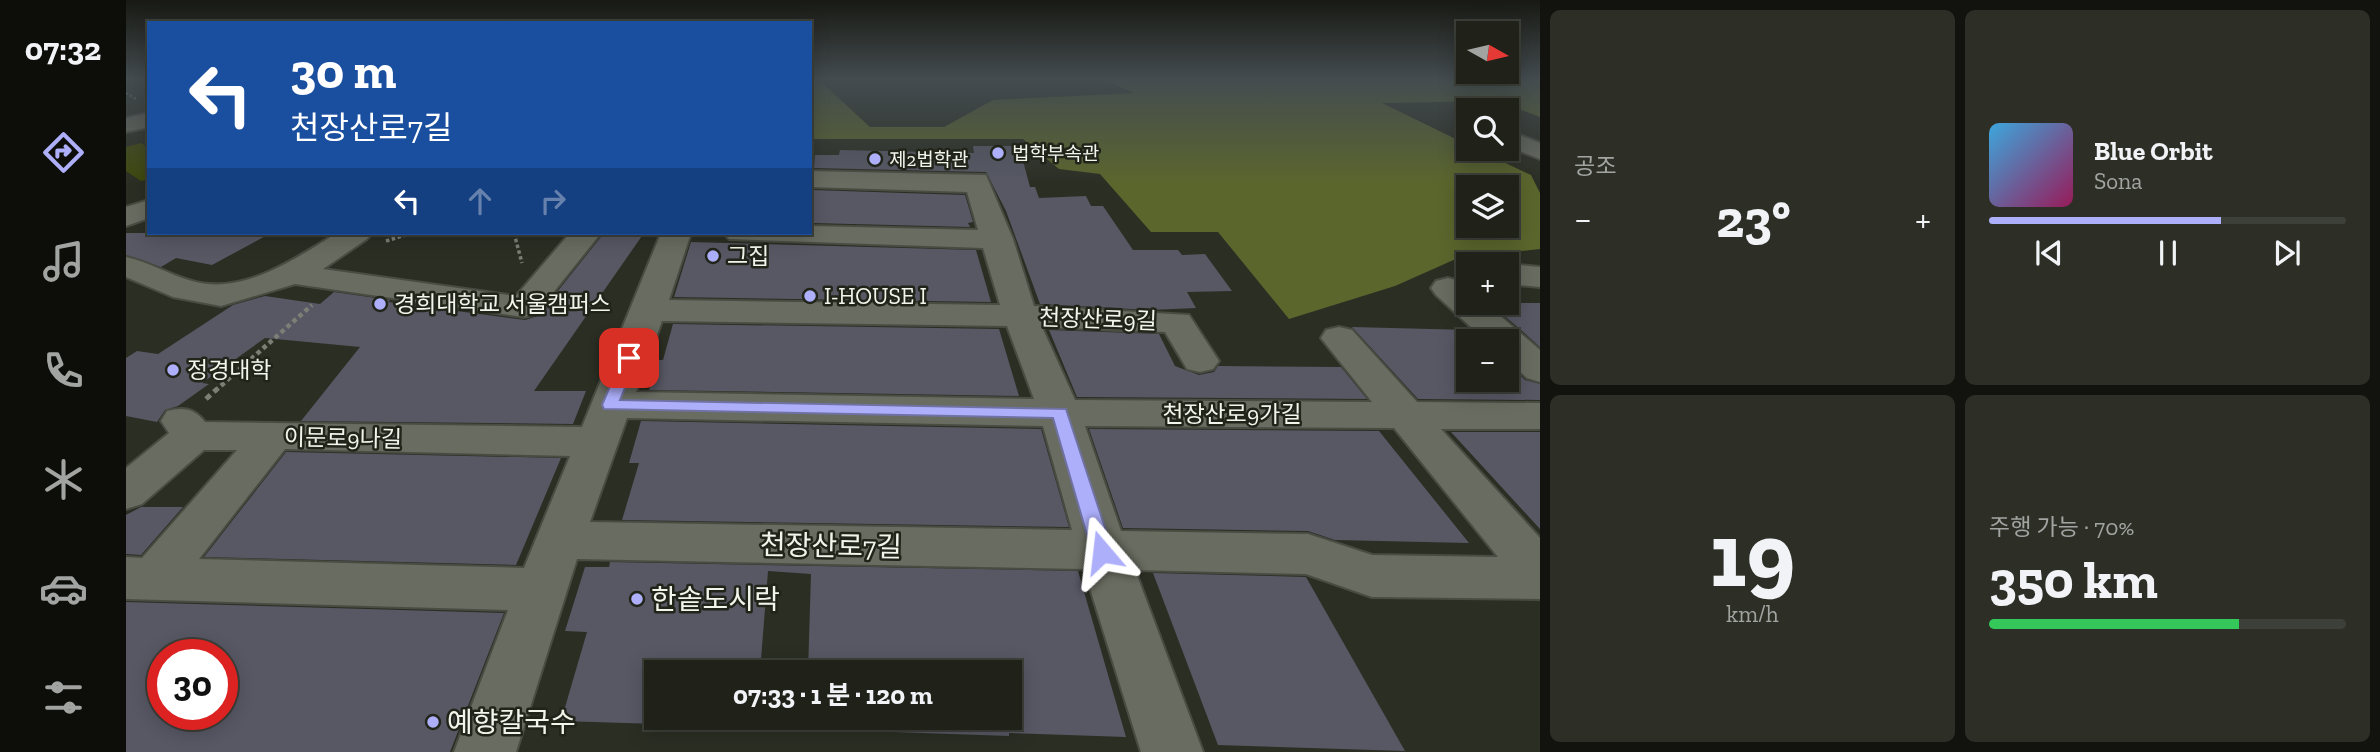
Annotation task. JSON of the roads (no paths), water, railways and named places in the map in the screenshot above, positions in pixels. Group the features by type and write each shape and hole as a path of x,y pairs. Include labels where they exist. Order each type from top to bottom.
{"street":[{"path":"126,125 147,120"},
{"path":"1519,142 1540,152"},
{"name":"천장산로9길","path":"812,180 977,183 998,239 1020,316 1060,413 1102,552 1172,752"},
{"path":"126,217 147,209"},
{"path":"126,266 185,290 221,296 293,274 355,235"},
{"path":"293,274 524,307 584,235"},
{"path":"485,752 559,540 649,310 675,235"},
{"path":"812,235 998,239"},
{"path":"1519,275 1540,277"},
{"path":"649,310 1020,316"},
{"path":"1487,315 1540,370"},
{"name":"천장산로9길","path":"1020,316 1177,323 1200,361"},
{"path":"1339,338 1540,572"},
{"path":"604,424 1060,413"},
{"name":"천장산로9가길","path":"1060,413 1540,416"},
{"name":"이문로9나길","path":"140,578 274,435 604,424"},
{"path":"126,492 188,428 274,435"},
{"name":"천장산로7길","path":"559,540 1102,552"},
{"path":"1102,552 1308,554 1372,576 1540,578"},
{"name":"이문로9나길","path":"140,578 541,590"}],"place":[{"name":"법학부속관","path":"998,153"},
{"name":"제2법학관","path":"875,159"},
{"name":"그집","path":"713,256"},
{"name":"I-HOUSE I","path":"810,296"},
{"name":"경희대학교 서울캠퍼스","path":"380,304"},
{"name":"정경대학","path":"173,370"},
{"name":"한솥도시락","path":"637,599"},
{"name":"예향칼국수","path":"433,722"}]}
